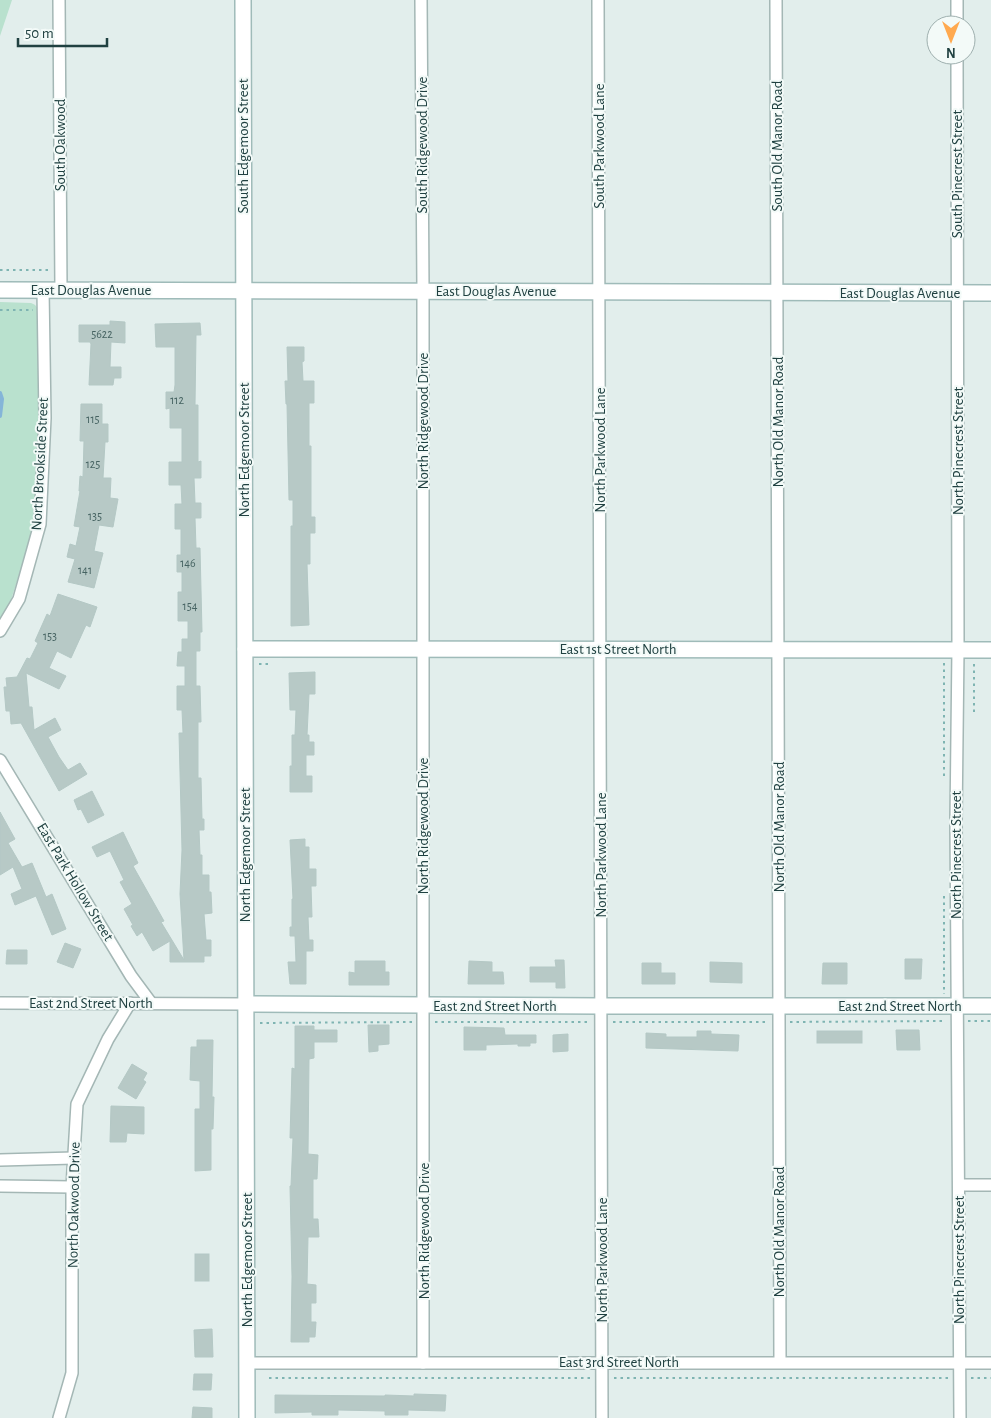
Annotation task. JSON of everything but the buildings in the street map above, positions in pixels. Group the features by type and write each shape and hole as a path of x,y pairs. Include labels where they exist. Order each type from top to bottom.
{"street":[{"name":"South Oakwood","path":"60,0 60,290"},
{"name":"South Edgemoor Street","path":"242,0 244,291"},
{"name":"South Ridgewood Drive","path":"421,0 423,290"},
{"name":"South Parkwood Lane","path":"598,0 599,291"},
{"name":"South Old Manor Road","path":"776,0 778,292"},
{"path":"957,0 957,15"},
{"name":"South Pinecrest Street","path":"957,65 957,293"},
{"name":"East Douglas Avenue","path":"0,290 991,293"},
{"name":"North Brookside Street","path":"0,631 19,599 40,524 45,418 43,290"},
{"name":"North Ridgewood Drive","path":"423,290 423,1362"},
{"name":"North Edgemoor Street","path":"244,291 247,1418"},
{"name":"North Parkwood Lane","path":"599,291 602,1418"},
{"name":"North Old Manor Road","path":"778,292 780,1362"},
{"name":"North Pinecrest Street","path":"957,293 958,649 956,822 960,1418"},
{"name":"East 1st Street North","path":"245,649 991,650"},
{"name":"East Park Hollow Street","path":"0,760 131,976 152,1003"},
{"name":"East 2nd Street North","path":"0,1003 601,1006 779,1014 957,1013 991,1006"},
{"name":"North Oakwood Drive","path":"59,1418 72,1372 72,1187 76,1104 108,1039 130,1003"},
{"path":"0,1160 74,1158"},
{"path":"959,1185 991,1185"},
{"path":"0,1186 72,1187"},
{"name":"East 3rd Street North","path":"247,1363 991,1363"}],"path":[{"path":"0,270 60,270"},
{"path":"0,310 43,310"},
{"path":"974,663 974,712"},
{"path":"260,1023 601,1022 779,1014 957,1013 991,1021"},
{"path":"269,1378 991,1378"}],"green space":[{"path":"0,0 12,0 0,36"},
{"path":"0,302 31,303 38,310 39,461 32,534 10,603 0,621"}],"waterway":[{"path":"0,393 2,399 0,416"}]}
